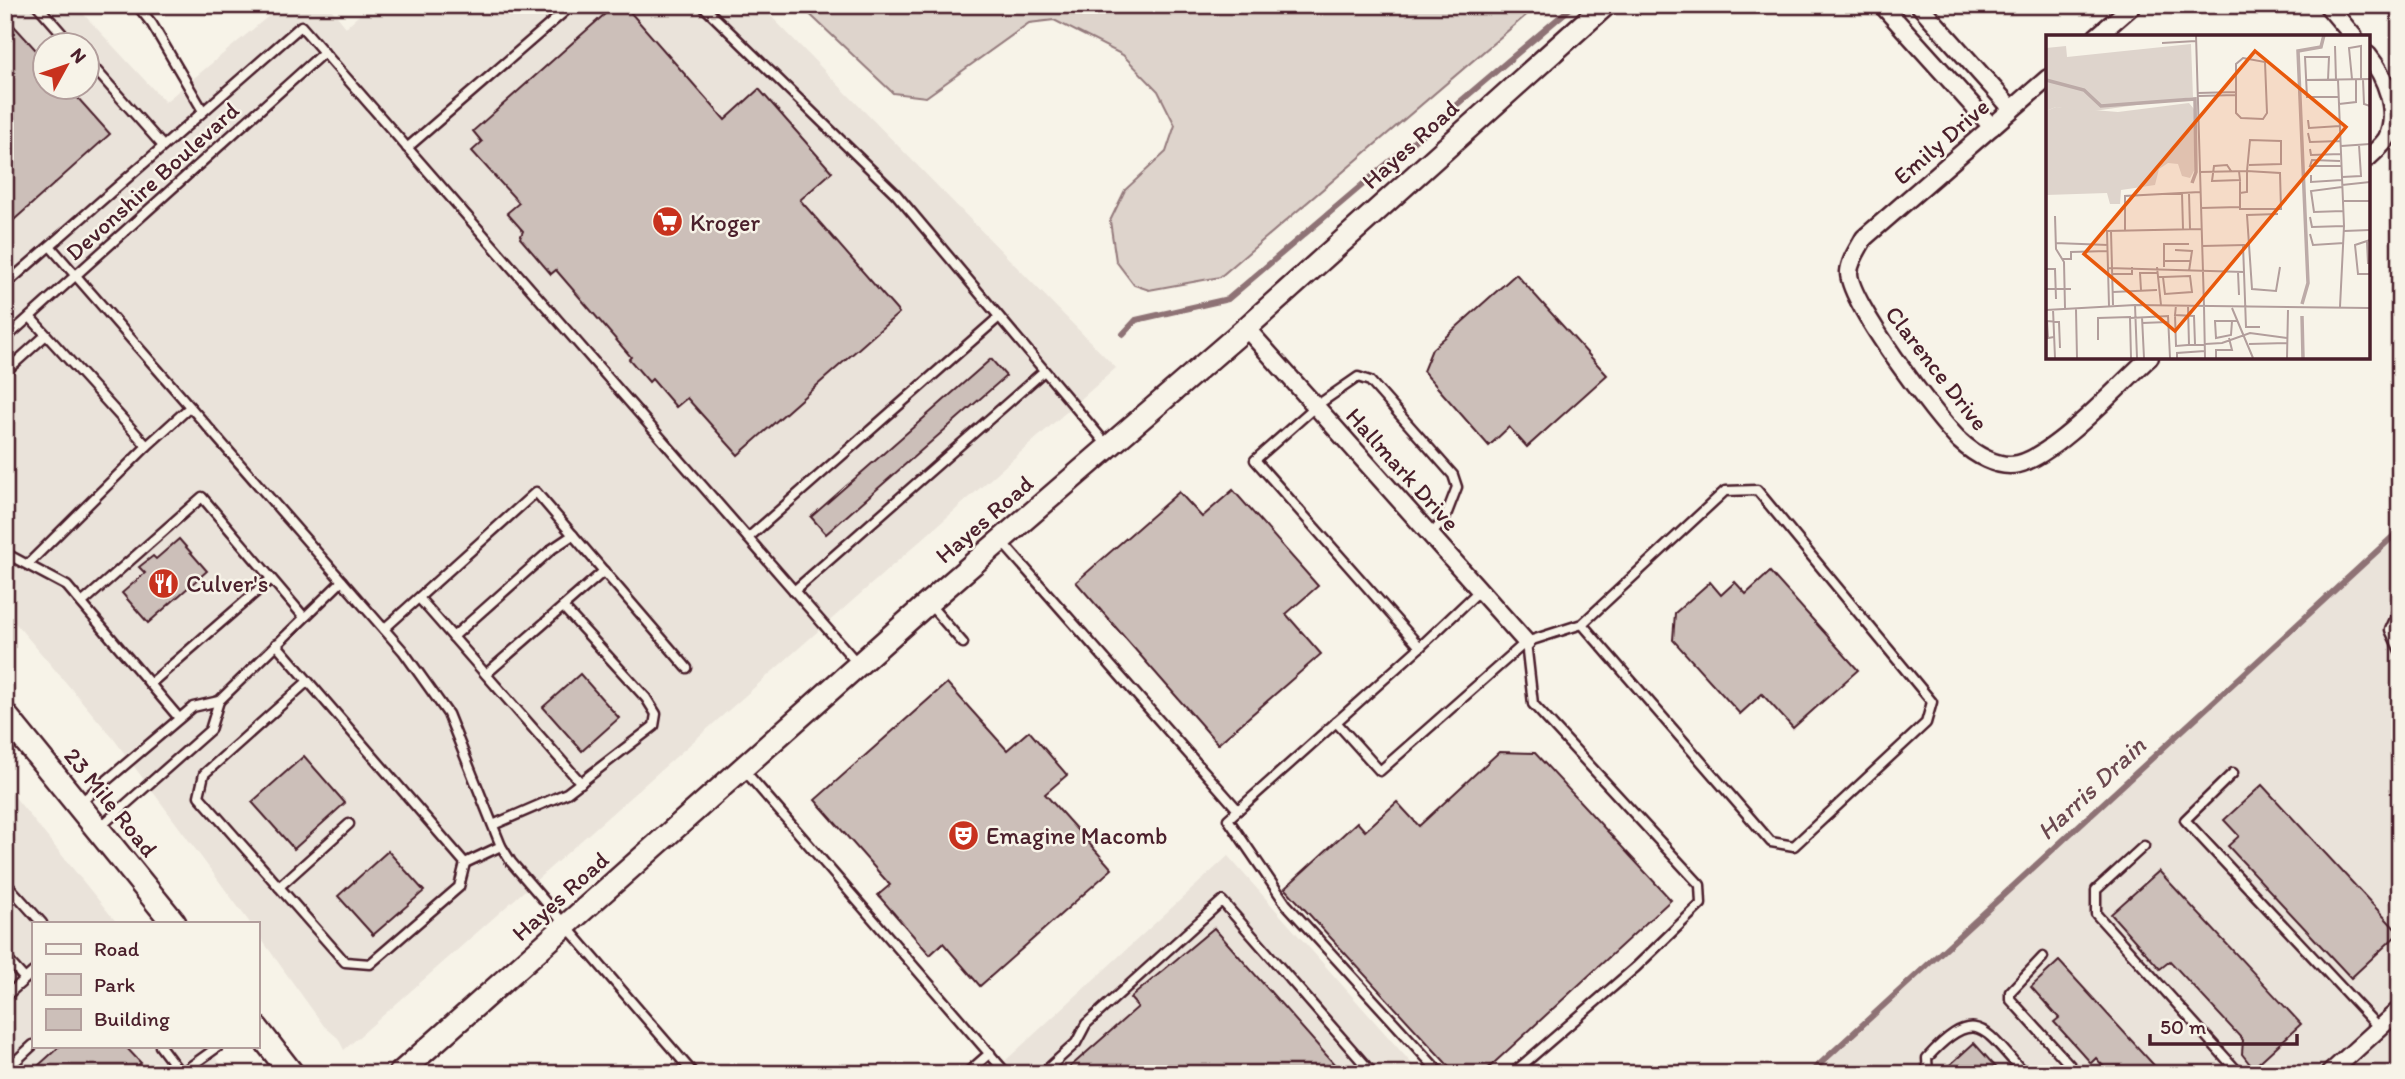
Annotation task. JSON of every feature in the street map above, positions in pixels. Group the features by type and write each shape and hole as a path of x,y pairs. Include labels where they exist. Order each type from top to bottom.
{"main road":[{"name":"23 Mile Road","path":"5,715 173,922"},
{"path":"259,1032 292,1074"}],"street":[{"name":"Hayes Road","path":"399,1074 744,770 1000,539 1245,328 1605,5"},
{"path":"1919,5 2012,109"},
{"path":"2098,35 2133,5"},
{"path":"2327,5 2352,35"},
{"path":"1889,7 1992,127"},
{"path":"2370,57 2378,67 2388,92 2393,117 2387,139 2370,156"},
{"name":"Emily Drive","path":"1864,238 2046,80"},
{"name":"Clarence Drive","path":"1864,238 1849,273 1856,298 1873,328 1960,441 1980,457 2016,465 2049,449 2148,359"},
{"name":"Hallmark Drive","path":"1245,328 1526,642"},
{"path":"2329,1074 2400,1009"}],"lane":[{"path":"37,5 61,32"},
{"path":"137,5 152,24 203,111"},
{"path":"407,148 572,5"},
{"path":"702,5 896,194 1108,447"},
{"name":"Devonshire Boulevard","path":"5,285 301,26 324,52 5,339"},
{"path":"324,52 858,665"},
{"path":"102,77 163,146"},
{"path":"50,246 384,629 448,714 501,846 694,1074"},
{"path":"30,317 147,446"},
{"path":"748,538 999,317"},
{"path":"5,372 46,335"},
{"path":"794,591 1044,370"},
{"path":"1420,648 1255,460 1316,406 1357,377 1370,381 1452,475 1457,487 1445,518 1431,535"},
{"path":"28,564 190,407"},
{"path":"1336,722 1380,771 1526,642 1582,624 1725,491 1756,490 1932,702 1926,723 1794,846 1771,842 1582,624"},
{"path":"384,629 536,492 687,667"},
{"path":"82,603 202,497 304,617"},
{"path":"453,637 552,549 573,535"},
{"path":"1000,539 1238,810"},
{"path":"5,553 67,586 179,718"},
{"path":"486,674 604,571"},
{"path":"150,684 271,579"},
{"path":"99,828 210,730 219,701 342,581"},
{"path":"1441,1074 1286,904 1228,819 1420,648 1480,590"},
{"path":"419,598 581,783"},
{"path":"928,603 963,643"},
{"path":"493,825 567,793 654,726 656,714 646,698 563,607"},
{"path":"2400,608 2390,630 2400,651"},
{"path":"1512,1074 1636,967 1701,904 1700,885 1686,868 1533,705 1526,642"},
{"path":"276,644 464,863"},
{"path":"308,681 204,774 199,796 345,962 370,964 460,887 464,863"},
{"path":"79,804 193,706 219,701"},
{"path":"744,770 1007,1074"},
{"path":"2232,773 2185,820 2379,1028"},
{"path":"279,887 349,824"},
{"path":"464,863 501,846"},
{"path":"2144,846 2096,890 2096,914 2240,1074"},
{"path":"5,882 41,922"},
{"path":"1042,1074 1076,1042 1086,1024 1222,901 1373,1074"},
{"path":"5,957 25,979"},
{"path":"2043,957 2010,992 2010,999 2078,1074"},
{"path":"5,997 32,973"},
{"path":"1928,1074 1927,1058 1960,1028 1969,1026 1983,1028 2025,1074"},
{"path":"5,1071 32,1046"},
{"path":"162,1048 181,1074 216,1048"},
{"path":"967,1074 990,1053"}],"shaded area":[{"path":"5,5 75,5 100,32 32,32 32,102 102,102 102,34 165,102 282,5 328,5 346,27 370,5 760,5 1116,368 344,1050 338,1038 324,1026 259,936 259,922 249,922 113,738 5,611"},
{"path":"2400,530 2400,1074 1811,1074"},
{"path":"5,785 116,922 32,922 32,1048 208,1048 228,1074 5,1074"},
{"path":"1228,856 1421,1074 991,1074"}],"green space":[{"path":"800,5 1538,5 1220,277 1149,290 1134,285 1116,261 1110,221 1125,190 1166,152 1175,125 1158,91 1123,55 1054,20 1029,23 926,97 893,93"}],"building":[{"name":"Kroger","path":"615,5 624,5 725,120 759,89 832,172 800,200 899,313 738,455 687,398 676,407 652,379 649,382 629,359 631,357 556,270 551,274 520,238 523,231 507,213 519,203 472,151 482,142 473,131"},
{"path":"5,16 32,46 32,102 81,102 110,134 5,228"},
{"path":"1516,274 1607,375 1527,447 1509,427 1489,446 1423,371 1432,349"},
{"path":"991,359 1006,376 826,534 811,517"},
{"path":"1233,490 1318,586 1286,614 1321,654 1218,744 1076,582 1179,492 1202,517"},
{"name":"Culver's","path":"179,539 207,571 148,623 122,593 145,573 139,567 153,556 156,559"},
{"path":"1770,572 1858,670 1793,728 1762,694 1740,714 1673,640 1675,613 1710,582 1721,595 1735,582 1746,594"},
{"path":"580,674 619,718 582,751 543,707"},
{"name":"Emagine Macomb","path":"947,683 1007,750 1029,731 1067,775 1045,794 1112,869 980,986 943,943 930,955 878,895 890,885 815,800"},
{"path":"1499,752 1535,753 1671,900 1482,1074 1456,1074 1285,888 1357,822 1365,831 1397,802 1419,826"},
{"path":"304,756 345,803 294,849 252,802"},
{"path":"2262,785 2399,933 2351,978 2228,846 2239,836 2224,820"},
{"path":"388,851 424,891 373,935 338,896"},
{"path":"2159,871 2301,1024 2253,1068 2242,1054 2243,1040 2170,961 2160,969 2111,914"},
{"path":"1214,928 1343,1074 1062,1074 1138,1007 1130,998"},
{"path":"2059,961 2162,1074 2110,1074 2096,1058 2091,1063 2054,1022 2059,1018 2031,987"},
{"path":"1974,1043 2002,1074 1940,1074"},
{"path":"58,1048 127,1048 141,1063 128,1074 29,1074"}],"waterway":[{"path":"1123,334 1136,320 1228,299 1574,5"},
{"name":"Harris Drain","path":"1809,1074 2400,530"}],"place":[{"name":"Kroger","path":"667,222"},
{"name":"Culver's","path":"163,583"},
{"name":"Emagine Macomb","path":"963,835"}]}
